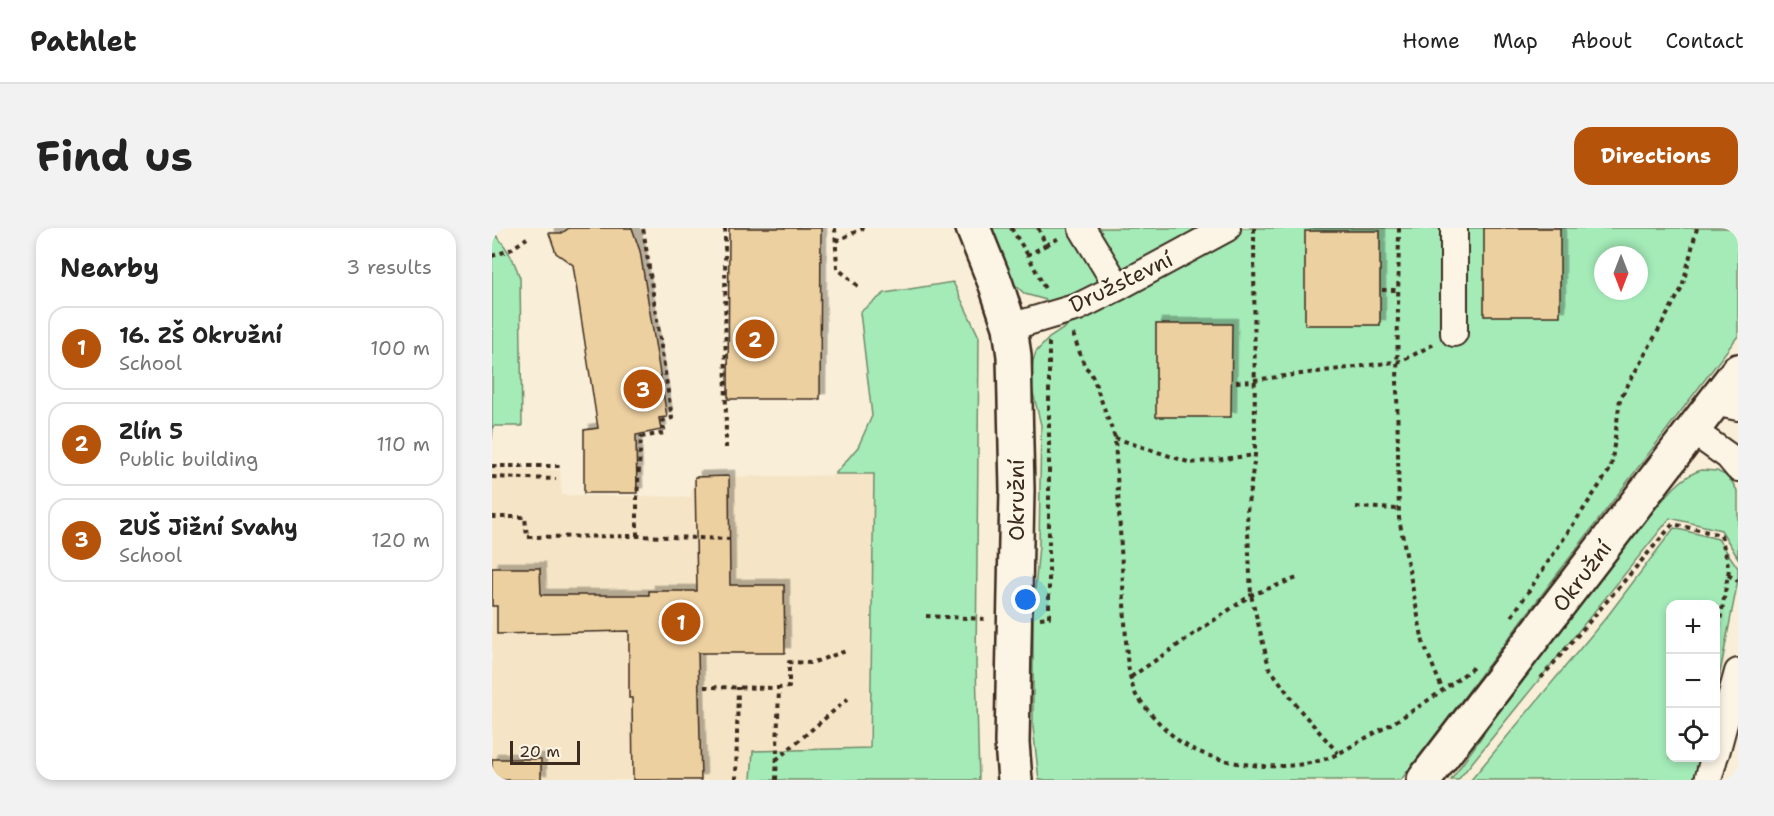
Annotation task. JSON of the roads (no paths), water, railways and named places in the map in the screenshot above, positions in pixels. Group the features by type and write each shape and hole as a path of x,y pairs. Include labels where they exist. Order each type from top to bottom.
{"street":[{"name":"Okružní","path":"973,228 1010,327 1016,381 1017,490 1012,743 1015,780"},
{"name":"Družstevní","path":"1010,327 1078,307 1227,228"},
{"path":"1454,228 1454,333"},
{"path":"1071,233 1118,287"},
{"name":"Okružní","path":"1424,780 1516,685 1693,431 1726,405 1738,370"},
{"path":"1693,431 1728,456 1738,468"},
{"path":"1720,738 1738,672"},
{"path":"1708,780 1713,762"}],"place":[{"name":"Zlín 5","path":"755,339"},
{"name":"ZUŠ Jižní Svahy","path":"643,389"},
{"name":"16. ZŠ Okružní","path":"681,622"}]}
